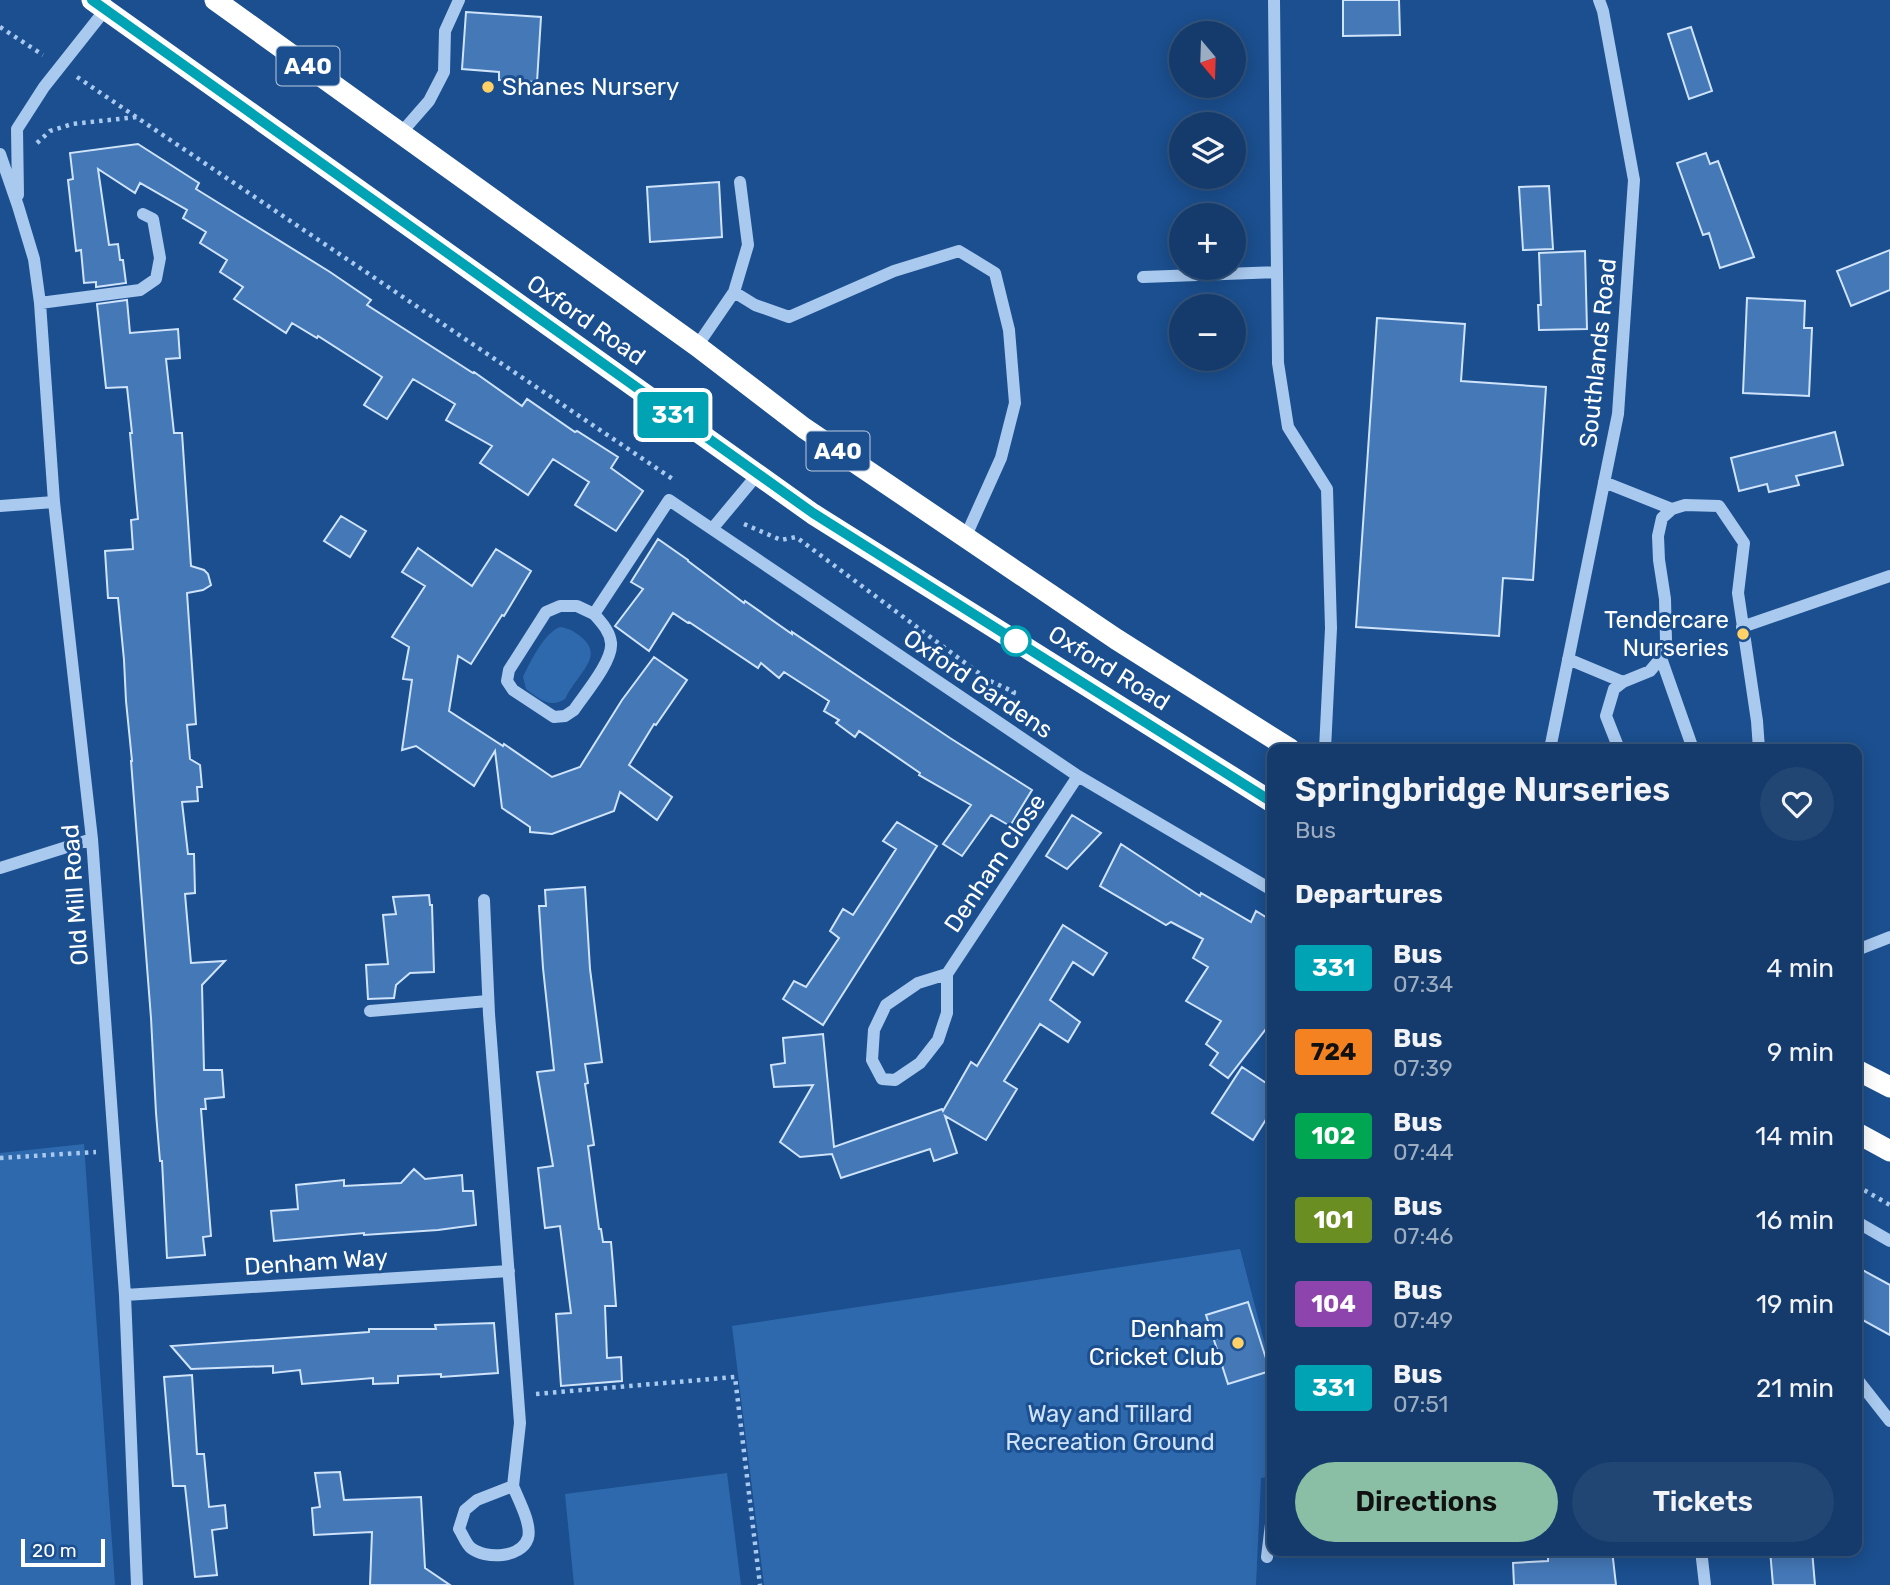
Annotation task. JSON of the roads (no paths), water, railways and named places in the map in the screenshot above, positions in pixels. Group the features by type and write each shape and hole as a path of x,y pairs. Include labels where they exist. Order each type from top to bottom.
{"highway":[{"name":"Oxford Road","path":"215,0 698,346 804,428 1116,639 1282,744"},
{"name":"Oxford Road","path":"102,3 757,475 822,519 1267,799"},
{"path":"1862,1073 1890,1087"},
{"path":"1862,1136 1890,1152"}],"street":[{"path":"401,133 429,101 444,72 445,31 459,0"},
{"path":"1274,0 1278,363 1288,427 1327,489 1331,628 1325,744"},
{"name":"Southlands Road","path":"1551,744 1618,414 1634,180 1604,11 1599,0"},
{"name":"Old Mill Road","path":"18,206 18,129 102,3"},
{"name":"Old Mill Road","path":"0,154 34,259 40,303 54,502 93,839 125,1295 137,1585"},
{"path":"698,346 734,292 748,245 740,182"},
{"path":"40,303 140,290 156,279 159,258 153,219 144,214"},
{"path":"734,292 755,305 789,317 894,271 960,251 995,273 1009,330 1015,403 1001,458 965,538"},
{"path":"1143,277 1277,272"},
{"path":"712,529 757,475"},
{"path":"1604,482 1672,509"},
{"name":"Oxford Gardens","path":"594,614 669,500 1078,776 1267,887"},
{"path":"0,506 54,502"},
{"path":"1617,744 1606,716 1614,690 1623,682 1650,671 1661,657 1666,640 1665,599 1658,536 1662,518 1672,509 1685,505 1719,506 1744,543 1738,593 1759,744"},
{"path":"1742,626 1890,576"},
{"path":"560,606 576,606 594,614 606,628 611,642 609,657 574,710 565,716 554,717 513,690 507,681 509,670 546,612 560,606"},
{"path":"1661,657 1691,744"},
{"path":"1568,659 1623,682"},
{"name":"Denham Close","path":"947,974 1078,776"},
{"path":"0,868 93,839"},
{"path":"484,900 488,1007 520,1423 513,1486 525,1515 528,1538 517,1551 502,1555 482,1554 469,1546 459,1529 465,1510 477,1500 513,1486"},
{"path":"1862,948 1890,937"},
{"path":"947,974 947,1013 938,1040 920,1063 895,1080 882,1079 873,1060 874,1030 886,1005 918,983 947,974"},
{"path":"370,1011 488,1007"},
{"path":"1862,1225 1890,1241"},
{"name":"Denham Way","path":"125,1295 509,1271"},
{"path":"1862,1385 1890,1421"},
{"path":"1702,1556 1705,1585"}],"place":[{"name":"Shanes Nursery","path":"488,87"},
{"name":"Tendercare Nurseries","path":"1743,634"},
{"name":"Denham Cricket Club","path":"1238,1343"}],"park label":[{"name":"Way and Tillard Recreation Ground","path":"1110,1428"}]}
